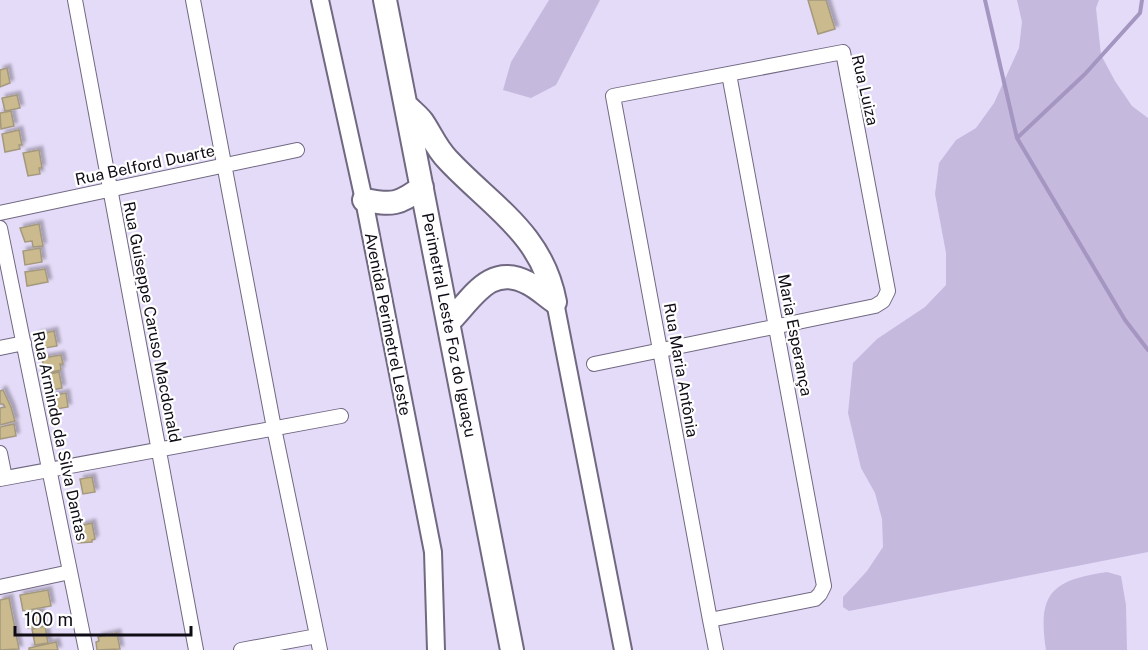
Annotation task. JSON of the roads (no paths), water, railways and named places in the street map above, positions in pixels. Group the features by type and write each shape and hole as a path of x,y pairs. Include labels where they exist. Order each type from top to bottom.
{"highway":[{"name":"Perimetral Leste Foz do Iguaçu","path":"385,0 512,650"},
{"path":"406,105 422,121 447,159 516,224 526,237 548,276 555,302"},
{"path":"364,200 385,204 405,200 422,187"},
{"path":"448,323 478,288 500,278 523,280 555,302"}],"street":[{"name":"Rua Guiseppe Caruso Macdonald","path":"75,0 196,650"},
{"path":"193,0 274,428 320,650"},
{"name":"Avenida Perimetrel Leste","path":"320,0 364,200 433,552 436,650"},
{"name":"Rua Luiza","path":"613,96 843,52 888,291 883,301 875,306 776,327"},
{"name":"Maria Esperança","path":"710,620 815,599 824,586 824,573 729,74"},
{"name":"Rua Maria Antônia","path":"613,96 716,650"},
{"name":"Rua Belford Duarte","path":"0,213 297,150"},
{"name":"Rua Armindo da Silva Dantas","path":"0,228 86,650"},
{"path":"555,302 623,650"},
{"path":"594,364 776,327"},
{"path":"0,348 24,343"},
{"path":"0,453 2,479 341,416"},
{"path":"0,586 70,572"},
{"path":"241,650 317,636"}],"waterway":[{"path":"985,0 1017,138 1125,320 1148,350"},
{"path":"1017,138 1085,74 1140,13 1142,0"}]}
